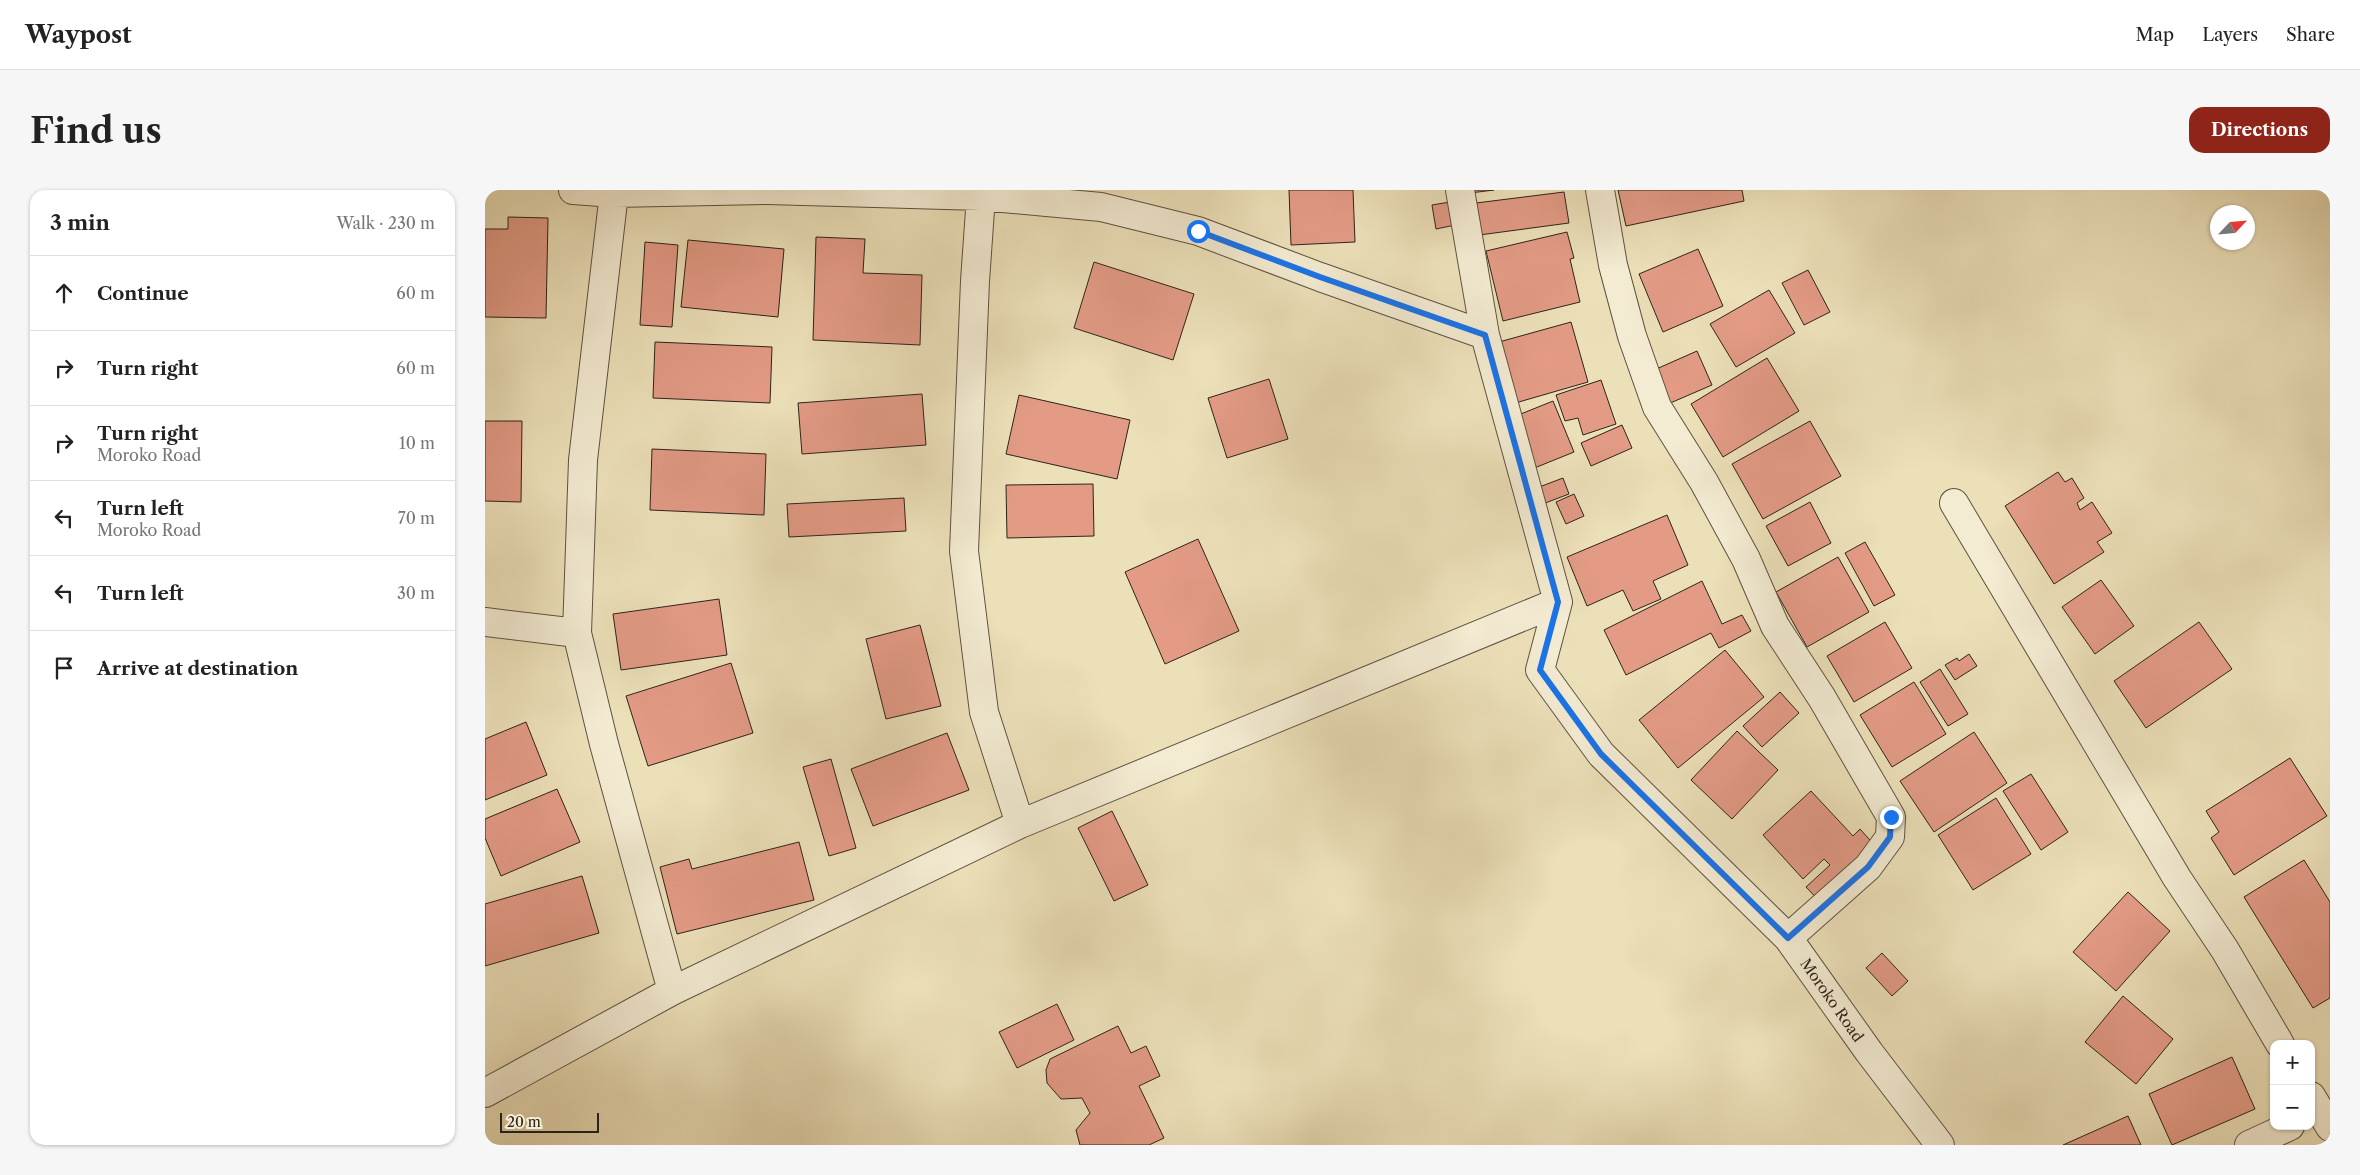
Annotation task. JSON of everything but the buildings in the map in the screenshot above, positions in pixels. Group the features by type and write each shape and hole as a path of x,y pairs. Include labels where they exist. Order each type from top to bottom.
{"street":[{"path":"573,190 614,193 768,190 981,196 1101,207 1198,231 1320,277 1485,335"},
{"path":"485,1093 673,991 1020,824 1558,602 1485,335 1460,190"},
{"path":"1601,190 1613,265 1632,336 1657,407 1704,482 1741,550 1775,626 1822,698 1891,817 1890,837 1868,867 1788,938"},
{"path":"614,193 583,460 577,633 605,744 673,991"},
{"path":"981,196 975,281 964,551 984,712 1020,824"},
{"path":"1954,503 2177,878 2225,950 2278,1040"},
{"name":"Moroko Road","path":"1558,602 1540,670 1601,754 1788,938 1869,1052 1939,1145"},
{"path":"485,622 577,633"},
{"path":"2249,1145 2281,1130"}],"route":[{"path":"1198,231 1320,277 1485,335 1558,602 1540,670 1601,754 1788,938 1868,867 1890,837 1891,817"}]}
